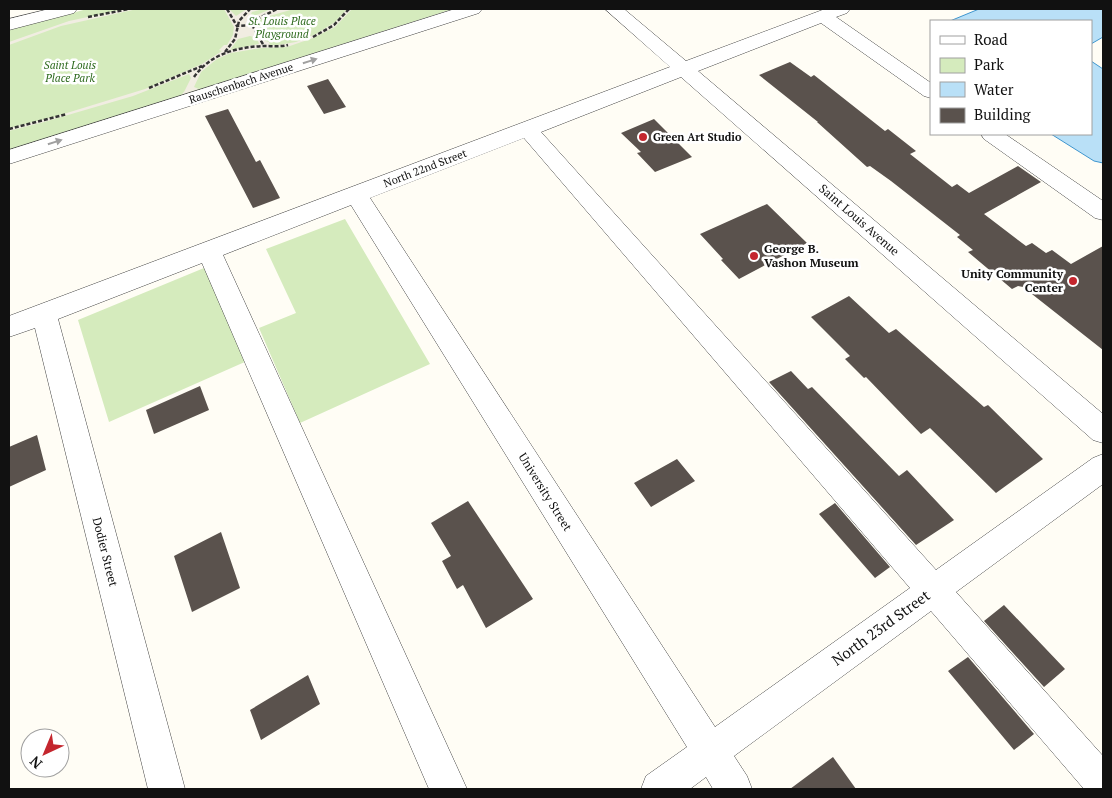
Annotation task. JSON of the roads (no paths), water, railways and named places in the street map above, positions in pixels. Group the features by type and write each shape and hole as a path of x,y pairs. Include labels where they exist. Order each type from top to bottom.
{"street":[{"path":"9,25 68,9"},
{"name":"Rauschenbach Avenue","path":"9,157 472,9"},
{"name":"Saint Louis Avenue","path":"614,9 1103,431"},
{"path":"817,14 930,91"},
{"name":"North 22nd Street","path":"9,327 684,69 817,14"},
{"path":"527,129 1103,782"},
{"path":"992,135 1103,212"},
{"name":"University Street","path":"356,194 734,789"},
{"path":"208,251 448,789"},
{"name":"Dodier Street","path":"44,314 166,789"},
{"name":"North 23rd Street","path":"659,789 1103,467"}],"water":[{"path":"979,9 1103,9 1103,37 1092,43 1092,20 952,20"},
{"path":"1092,62 1103,69 1103,163 1094,161 1053,135 1092,135"}],"place":[{"name":"Green Art Studio","path":"643,137"},
{"name":"George B. Vashon Museum","path":"754,256"},
{"name":"Unity Community Center","path":"1073,281"}],"park label":[{"name":"St. Louis Place Playground","path":"282,27"},
{"name":"Saint Louis Place Park","path":"70,71"}]}
